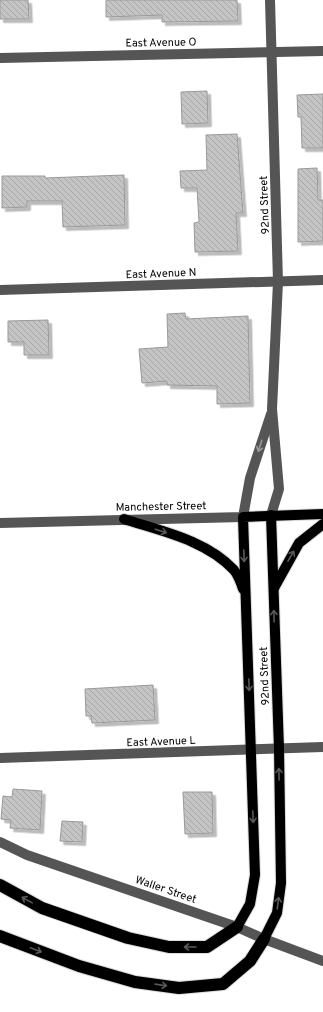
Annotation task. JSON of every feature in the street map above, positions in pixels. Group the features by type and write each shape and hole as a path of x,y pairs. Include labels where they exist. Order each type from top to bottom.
{"highway":[{"path":"0,885 42,908 128,938 169,946 207,947 237,927"},
{"path":"0,936 79,966 135,982 179,988 223,984 250,962 264,939"}],"main road":[{"name":"Manchester Street","path":"243,516 323,514"},
{"name":"92nd Street","path":"264,939 277,913 281,883 279,749 271,515"},
{"name":"92nd Street","path":"237,927 250,904 255,875 243,516"},
{"path":"124,519 192,541 214,554 235,571 246,593"},
{"path":"273,590 299,543 323,524"}],"street":[{"name":"92nd Street","path":"270,0 278,282 272,409 279,489 271,515"},
{"name":"East Avenue O","path":"0,58 323,51"},
{"name":"East Avenue N","path":"0,290 323,280"},
{"name":"92nd Street","path":"243,516 250,478 272,409"},
{"name":"Manchester Street","path":"0,522 243,516"},
{"name":"East Avenue L","path":"0,758 323,747"},
{"name":"Waller Street","path":"0,842 27,855 237,927 264,939 323,960"}],"building":[{"path":"0,0 28,0 29,19 0,19"},
{"path":"106,0 237,0 238,21 162,22 162,15 106,17"},
{"path":"207,91 208,123 182,124 181,92"},
{"path":"323,94 323,148 302,148 301,117 298,117 297,95"},
{"path":"237,134 243,213 236,213 238,251 195,252 194,223 199,222 197,188 181,188 180,171 207,170 206,135"},
{"path":"317,168 318,200 323,200 323,241 298,242 298,169"},
{"path":"124,175 125,225 63,227 62,201 27,201 27,207 2,208 2,176 45,176 45,178"},
{"path":"185,313 186,319 248,316 250,403 217,404 217,386 167,385 167,381 142,383 139,349 168,347 167,314"},
{"path":"48,320 49,355 24,355 24,342 8,342 8,321"},
{"path":"153,685 155,720 92,723 91,716 86,716 85,689"},
{"path":"13,789 42,791 40,830 10,828 11,820 1,819 3,796 12,797"},
{"path":"183,792 212,792 213,833 185,834"},
{"path":"62,821 83,822 82,842 60,841"}]}
